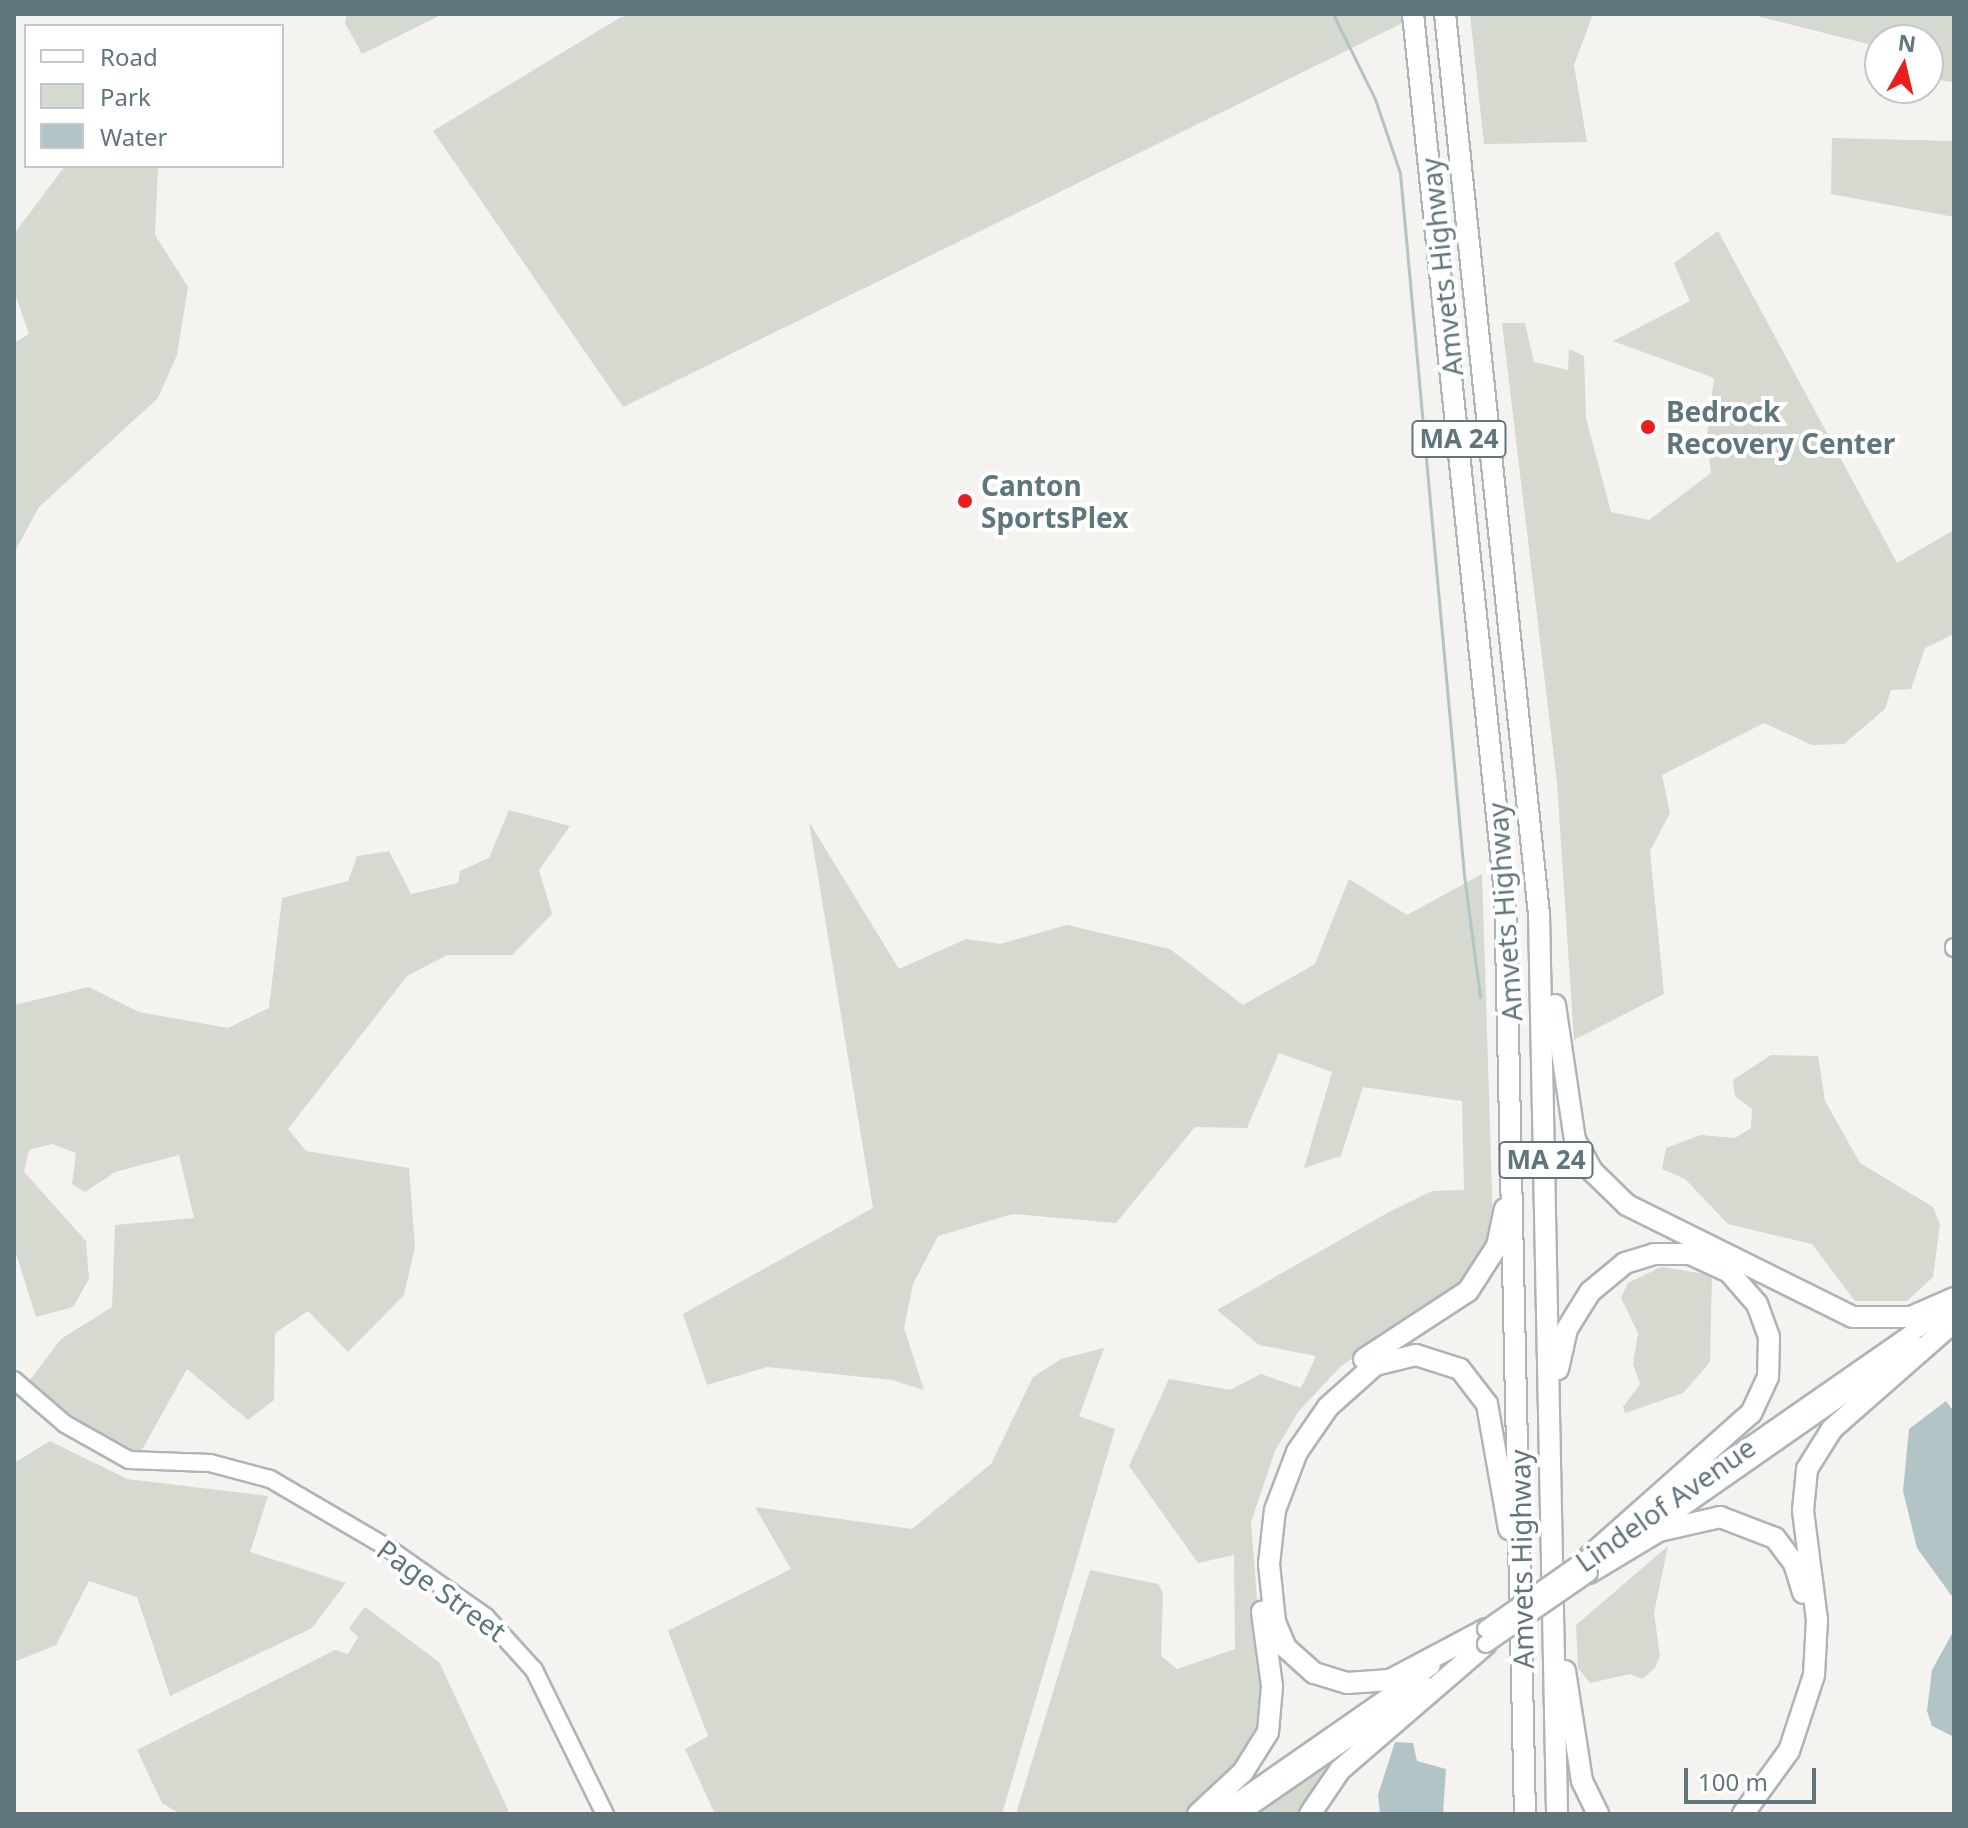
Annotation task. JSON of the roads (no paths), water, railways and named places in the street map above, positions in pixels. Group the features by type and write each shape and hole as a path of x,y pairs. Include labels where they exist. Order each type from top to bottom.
{"highway":[{"name":"Amvets Highway","path":"1413,14 1497,790 1513,1069 1525,1814"},
{"name":"Amvets Highway","path":"1445,14 1533,843 1544,1032 1557,1814"},
{"path":"1533,843 1571,1126 1601,1183 1638,1211 1832,1311 1898,1319 1954,1301"},
{"path":"1198,1814 1253,1761 1271,1719 1258,1564 1261,1523 1277,1469 1296,1432 1336,1383 1457,1300 1491,1259 1505,1212 1513,1069"},
{"path":"1551,1476 1563,1342 1579,1305 1600,1280 1625,1263 1668,1253 1703,1258 1740,1282 1760,1310 1770,1344 1759,1402 1724,1442 1589,1565"},
{"path":"1743,1814 1789,1751 1814,1675 1817,1620 1802,1501 1807,1469 1832,1429 1954,1321"},
{"path":"1486,1636 1403,1675 1355,1684 1308,1670 1278,1633 1270,1541 1287,1473 1328,1407 1386,1360 1416,1355 1449,1363 1487,1404 1522,1631"},
{"path":"1589,1565 1659,1531 1700,1518 1760,1528 1794,1563 1806,1621 1798,1698 1771,1762 1728,1814"},
{"path":"1553,1570 1580,1768 1598,1814"},
{"path":"1310,1814 1335,1775 1486,1636"},
{"path":"1517,1814 1523,1710"}],"main road":[{"name":"Lindelof Avenue","path":"1589,1565 1954,1301"},
{"name":"Lindelof Avenue","path":"1219,1814 1954,1321"},
{"name":"Page Street","path":"14,1380 61,1422 110,1452 145,1465 210,1463 244,1470 327,1511 452,1593 519,1648 605,1814"},
{"name":"Lindelof Avenue","path":"1240,1814 1486,1636"}],"water":[{"path":"1946,1401 1954,1412 1954,1599 1917,1548 1903,1491 1909,1429"},
{"path":"1954,1630 1954,1737 1932,1726 1927,1711 1932,1670"},
{"path":"1395,1742 1413,1743 1417,1761 1446,1769 1443,1814 1380,1814 1378,1795"}],"waterway":[{"path":"1333,14 1375,99 1400,173 1464,875 1480,997"}],"place":[{"name":"Bedrock Recovery Center","path":"1648,427"},
{"name":"Canton SportsPlex","path":"965,501"}]}
